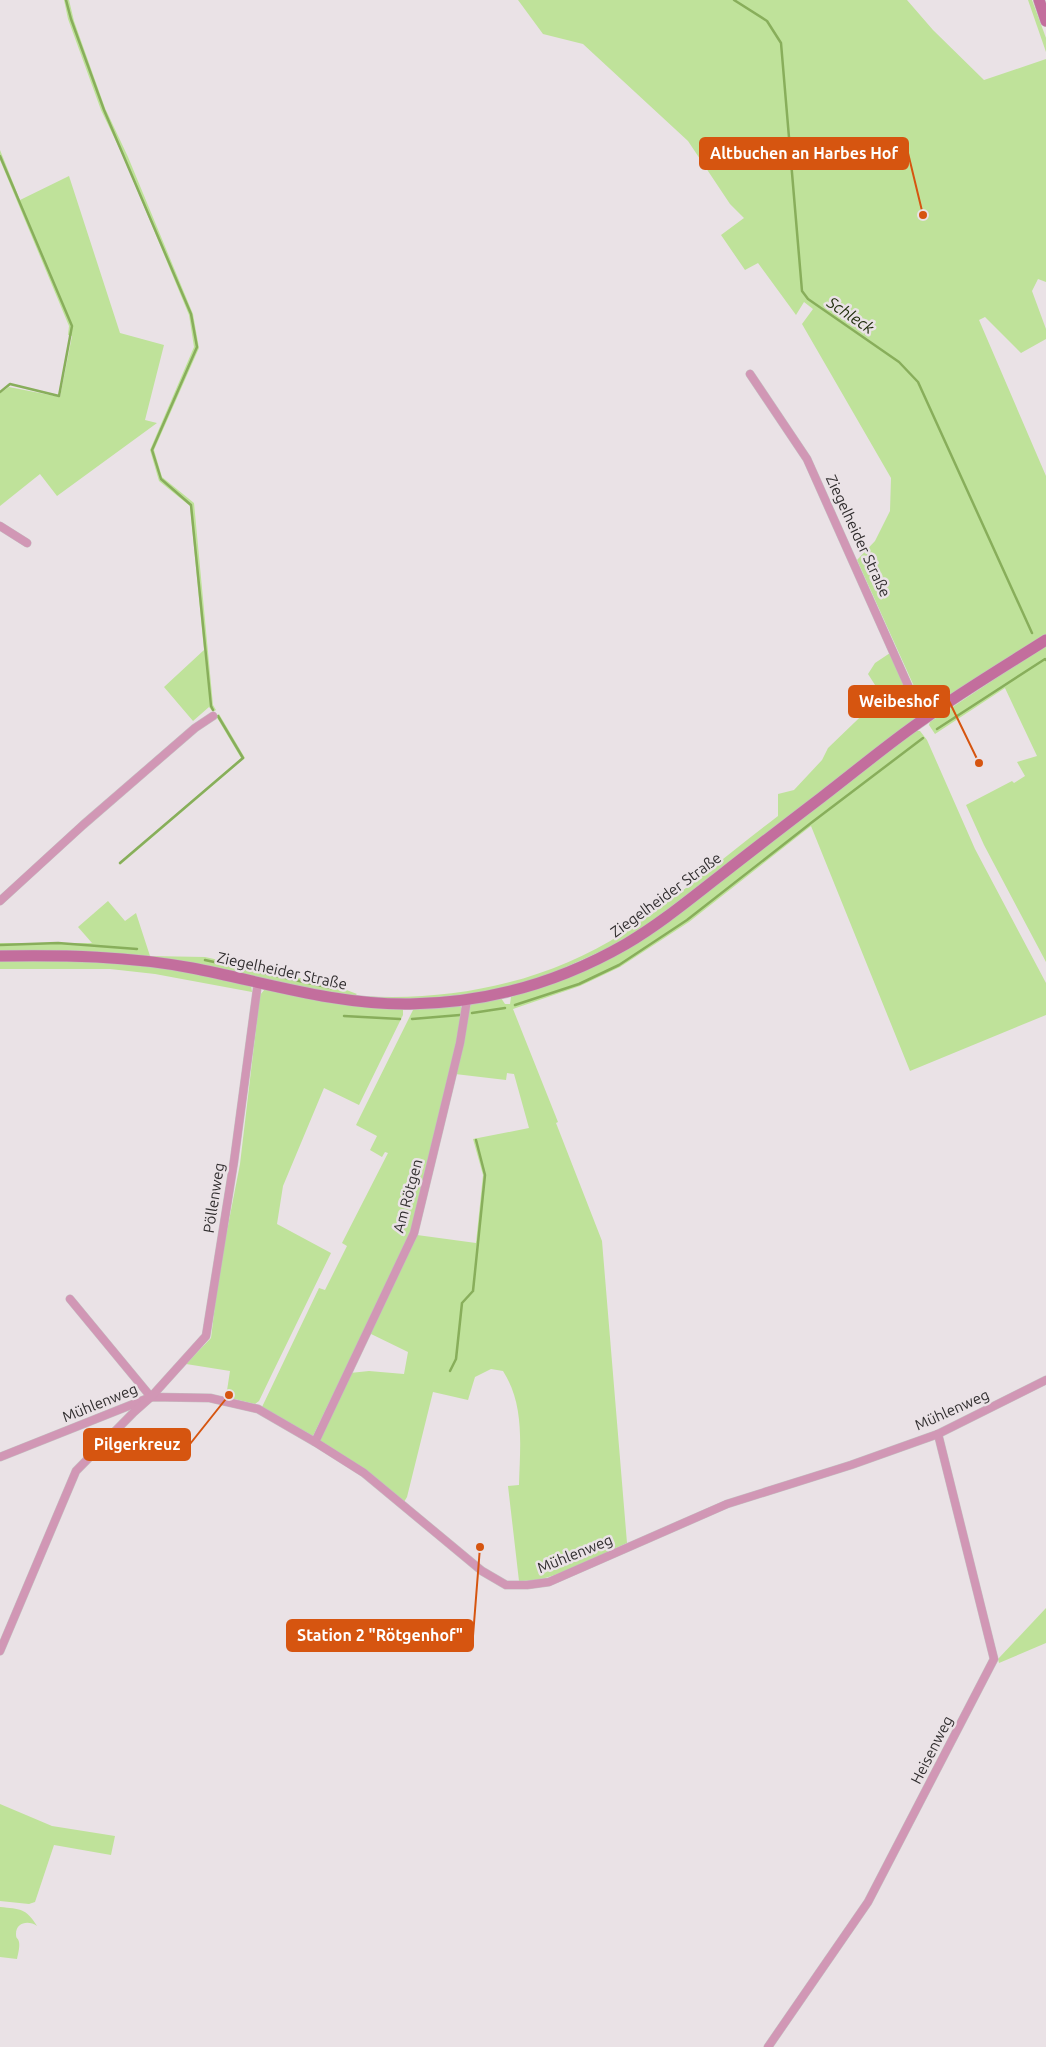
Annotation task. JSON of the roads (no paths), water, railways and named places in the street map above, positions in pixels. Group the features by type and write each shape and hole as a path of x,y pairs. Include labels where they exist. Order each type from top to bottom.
{"street":[{"path":"1039,0 1046,21"},
{"name":"Ziegelheider Straße","path":"750,374 807,459 923,719"},
{"path":"0,526 27,543"},
{"name":"Ziegelheider Straße","path":"0,956 58,955 122,958 194,968 334,999 370,1003 410,1004 467,1000 509,992 542,982 580,967 627,943 692,898 923,719 1044,641"},
{"path":"0,901 83,825 195,728 213,716"},
{"name":"Pöllenweg","path":"0,1651 76,1471 151,1397 206,1336 234,1162 258,982"},
{"name":"Am Rötgen","path":"315,1442 414,1232 460,1043 467,1000"},
{"path":"70,1299 151,1397"},
{"name":"Mühlenweg","path":"0,1457 151,1397 210,1398 258,1409 364,1473 482,1571 506,1585 527,1585 549,1582 727,1504 851,1465 938,1434 1046,1380"},
{"name":"Heisenweg","path":"768,2047 868,1902 994,1659 938,1434"}],"waterway":[{"path":"66,0 104,110 191,314 197,347 152,450 161,479 191,505 211,706 213,710"},
{"name":"Schleck","path":"734,0 767,21 781,43 802,291 808,299 899,362 918,382 1032,633"},
{"path":"0,156 72,326 59,396 10,384 0,392"},
{"path":"937,729 1046,660"},
{"path":"120,863 243,758 218,716"},
{"path":"515,1005 579,984 619,965 687,920 923,738"},
{"path":"0,945 58,943 137,949"},
{"path":"205,960 331,988"},
{"path":"472,1013 505,1008"},
{"path":"412,1019 460,1015"},
{"path":"344,1016 400,1019"},
{"path":"450,1371 456,1359 462,1303 473,1291 485,1175 476,1140"}],"place":[{"name":"Altbuchen an Harbes Hof","path":"923,215"},
{"name":"Weibeshof","path":"979,763"},
{"name":"Pilgerkreuz","path":"229,1395"},
{"name":"Station 2 \"Rötgenhof\"","path":"480,1547"}]}
